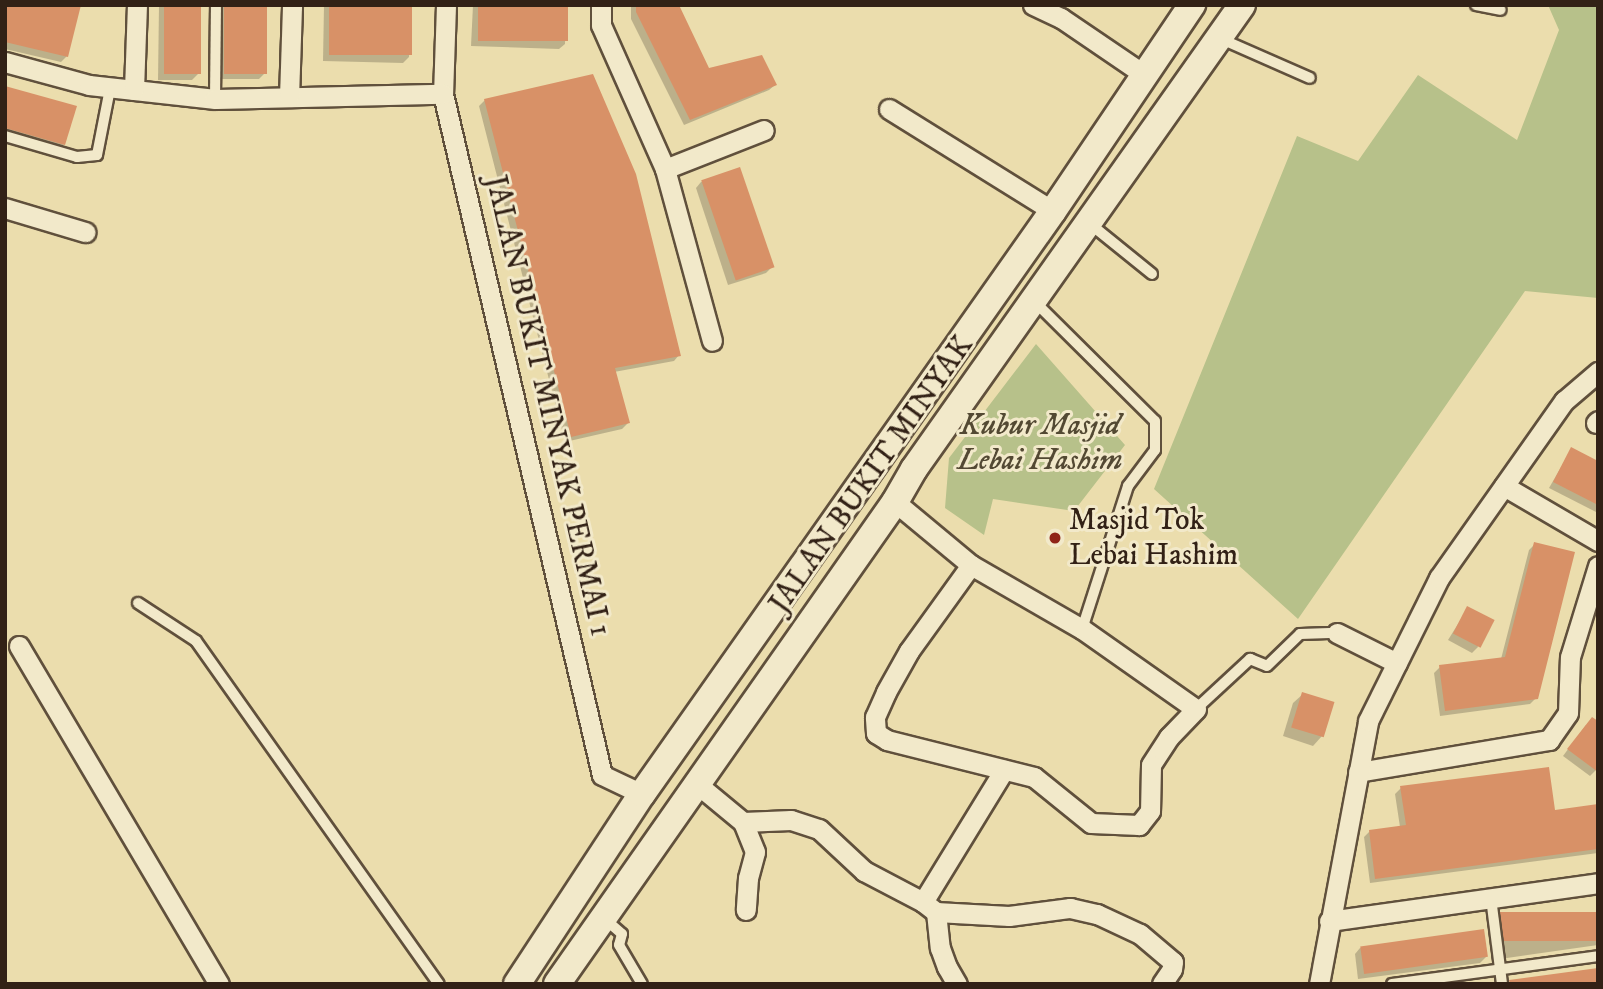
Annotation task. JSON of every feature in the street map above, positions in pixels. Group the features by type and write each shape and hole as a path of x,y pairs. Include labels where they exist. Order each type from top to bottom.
{"main road":[{"name":"JALAN BUKIT MINYAK","path":"517,984 642,794 1053,211 1192,5"},
{"name":"JALAN BUKIT MINYAK","path":"557,984 895,502 914,469 1242,5"},
{"path":"1079,173 1080,183 1091,191 1111,190"},
{"path":"1053,211 1068,209 1080,216 1086,226"}],"street":[{"path":"134,90 137,5"},
{"path":"289,97 292,5"},
{"name":"JALAN BUKIT MINYAK PERMAI 1","path":"446,5 443,94 602,775 642,794"},
{"path":"601,5 601,25 665,169 712,341"},
{"path":"1033,5 1061,18 1145,75"},
{"path":"5,62 110,89 215,99 443,94"},
{"path":"889,109 1053,211"},
{"path":"665,169 764,130"},
{"path":"5,208 85,232"},
{"path":"1319,984 1368,721 1439,578 1564,401 1598,372"},
{"path":"1504,486 1598,541"},
{"path":"895,502 971,565 1082,629 1196,709 1169,737 1151,765 1150,811 1139,825 1091,823 1034,777 887,740 876,733 875,717 909,651 971,565"},
{"path":"1358,772 1549,740 1568,713 1570,657 1598,566"},
{"path":"1337,633 1397,663"},
{"path":"19,646 219,984"},
{"path":"957,984 940,948 929,907 1004,769"},
{"path":"697,784 743,822 755,852 748,878 746,910"},
{"path":"743,822 791,820 820,829 864,871 929,907 1009,915 1070,908 1097,915 1140,934 1173,962 1172,969 1162,984"},
{"path":"1329,921 1598,883"}],"lane":[{"path":"215,99 216,5"},
{"path":"1476,5 1501,9"},
{"path":"1219,38 1310,78"},
{"path":"5,136 78,157 97,155 110,89"},
{"path":"1086,226 1152,274"},
{"path":"1034,300 1155,421 1154,450 1128,486 1082,629"},
{"path":"138,603 196,641 439,984"},
{"path":"1196,709 1250,659 1267,666 1300,634 1337,633"},
{"path":"1490,898 1502,984"},
{"path":"603,917 622,934 619,945 642,984"},
{"path":"1392,984 1598,956"}],"green space":[{"path":"1548,5 1598,5 1598,298 1525,291 1298,619 1154,489 1297,136 1358,161 1418,75 1517,140 1559,30"},
{"name":"Kubur Masjid Lebai Hashim","path":"1036,344 1125,445 1074,511 993,499 984,535 945,508 949,458"}],"building":[{"path":"5,5 81,5 68,57 5,42"},
{"path":"164,5 201,5 201,74 164,74"},
{"path":"224,5 267,5 267,74 224,74"},
{"path":"329,5 412,5 412,55 329,55"},
{"path":"478,5 568,5 568,41 478,41"},
{"path":"636,5 679,5 709,68 762,55 777,85 690,120 636,12"},
{"path":"593,74 636,174 681,356 615,368 630,423 571,437 484,99"},
{"path":"5,86 77,106 65,145 5,128"},
{"path":"740,167 775,267 736,281 701,180"},
{"path":"1571,447 1598,461 1598,505 1553,482"},
{"path":"1534,542 1575,552 1538,699 1445,711 1439,665 1505,657"},
{"path":"1467,606 1495,620 1481,648 1453,634"},
{"path":"1302,692 1335,702 1324,737 1291,727"},
{"path":"1592,717 1598,721 1598,772 1567,749"},
{"path":"1549,767 1555,810 1598,804 1598,849 1375,879 1369,830 1406,825 1400,786"},
{"path":"1500,912 1598,912 1598,941 1500,941"},
{"path":"1484,929 1488,957 1364,974 1360,946"},
{"path":"1598,968 1598,984 1510,984 1509,980"}],"place":[{"name":"Masjid Tok Lebai Hashim","path":"1055,538"}]}
